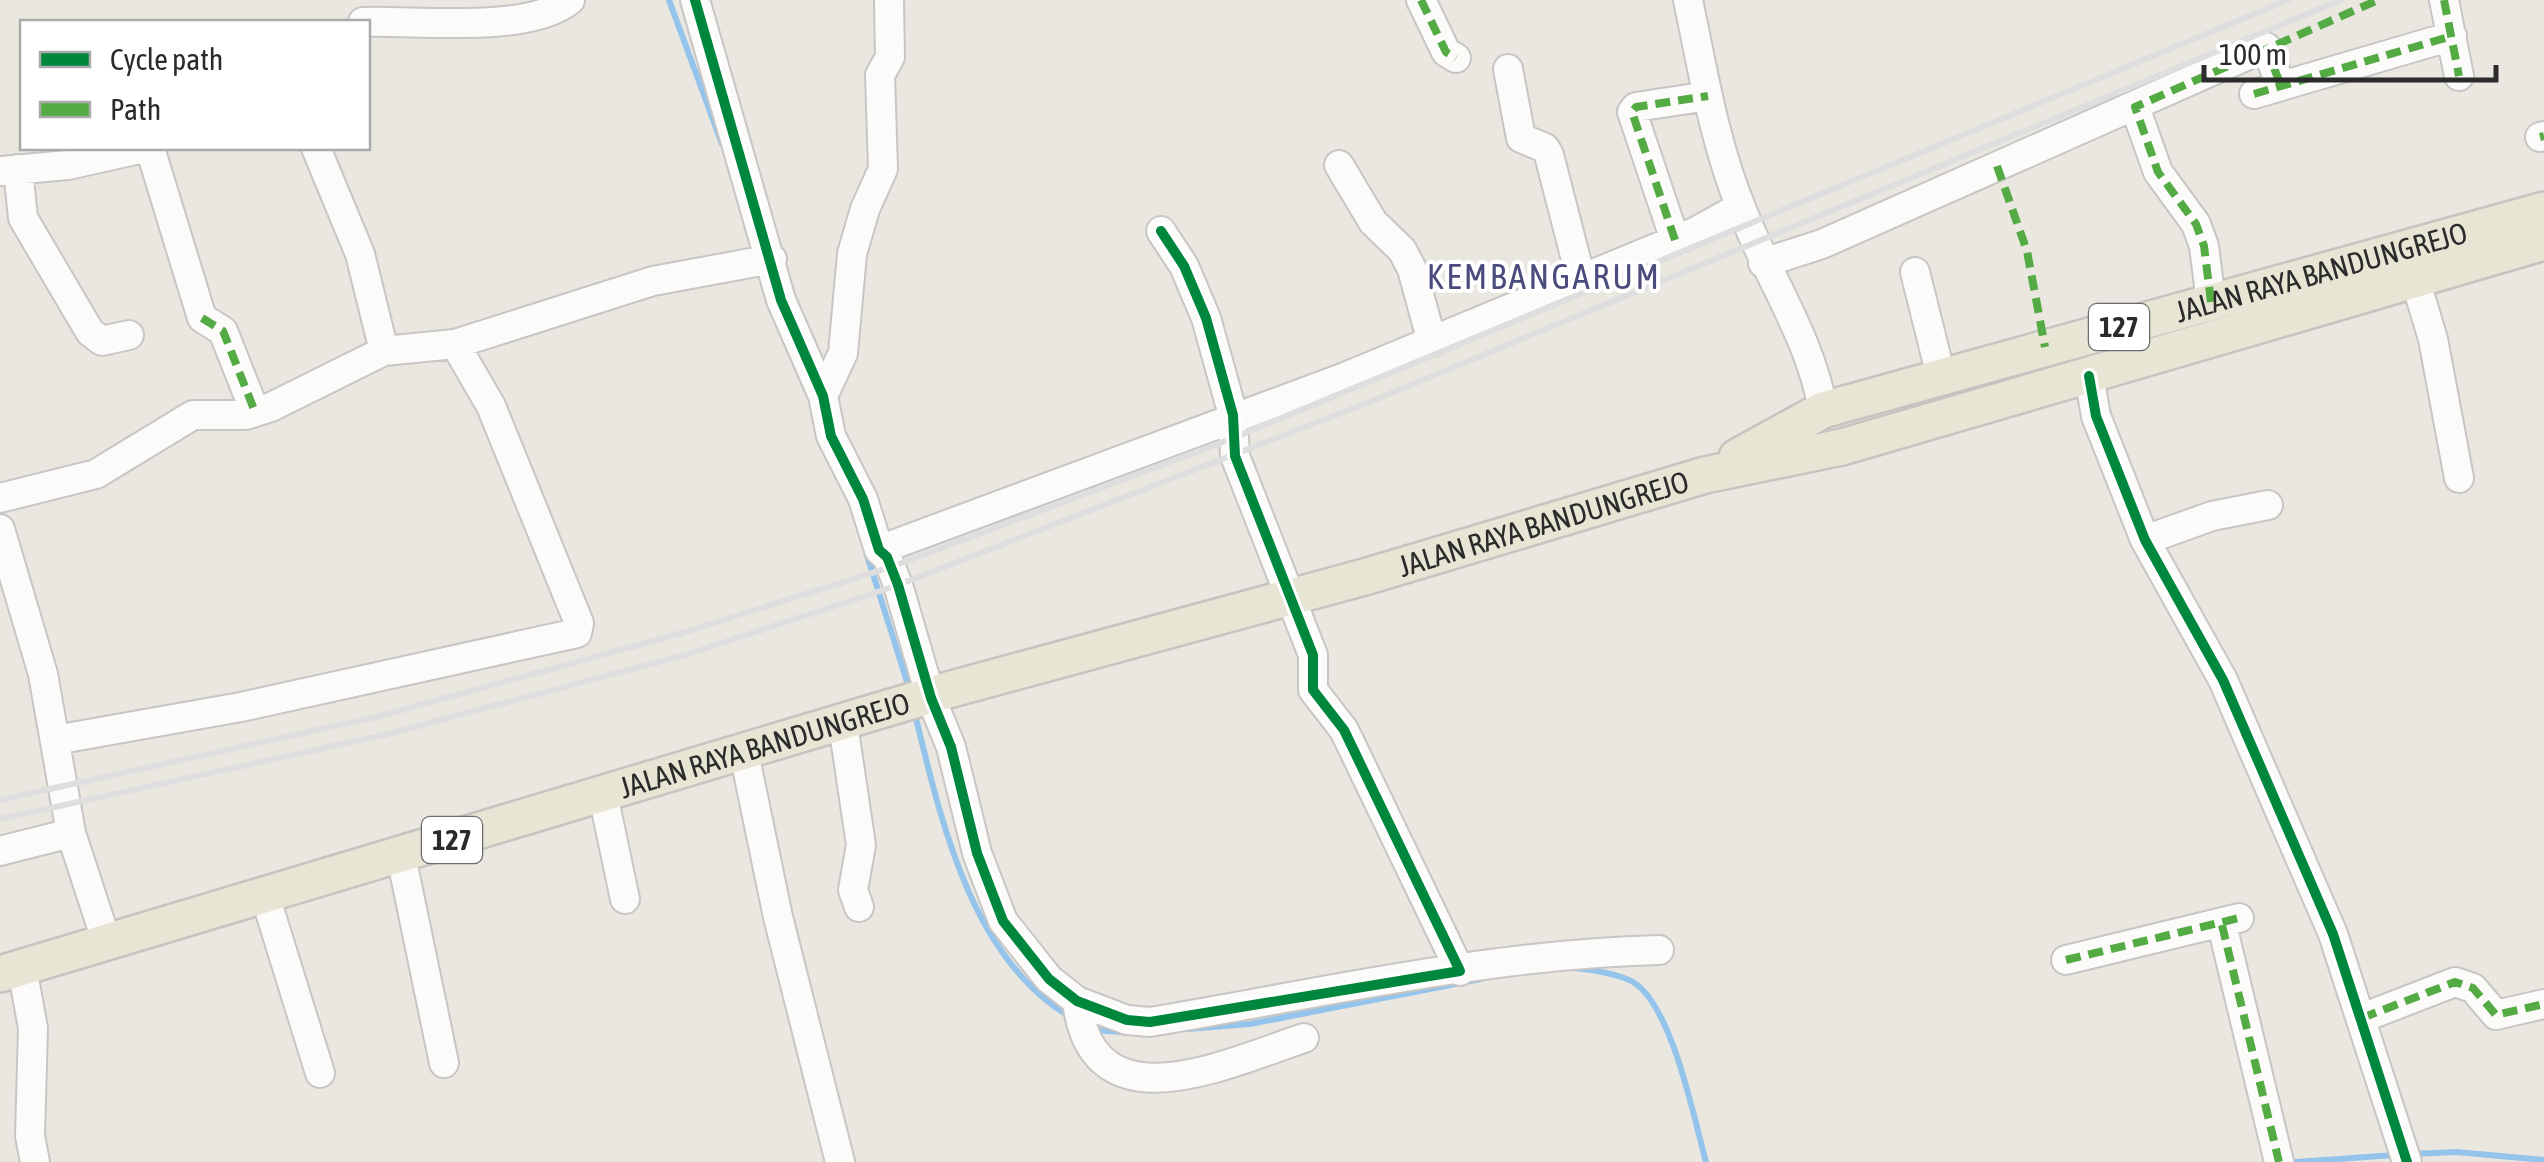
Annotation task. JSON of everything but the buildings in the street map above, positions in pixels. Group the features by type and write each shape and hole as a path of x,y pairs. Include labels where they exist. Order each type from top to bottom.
{"main road":[{"name":"JALAN RAYA BANDUNGREJO","path":"1705,475 1823,410 2544,210"},
{"name":"JALAN RAYA BANDUNGREJO","path":"11,971 920,701 1705,475 1842,446 2089,376 2414,276 2544,242"},
{"path":"2022,354 2032,392"}],"street":[{"path":"370,22 509,19 541,15 570,0"},
{"path":"696,0 781,300 823,396 831,436 863,499 879,550 887,557 898,585 920,701 951,747 977,853 1004,920 1080,1015 1095,1057 1111,1072 1135,1078 1203,1072 1304,1038"},
{"path":"823,396 843,354 852,254 864,208 883,169 880,75 890,56 888,0"},
{"path":"1421,0 1447,54 1456,58"},
{"path":"1688,0 1708,96 1740,207 1811,358 1823,410"},
{"path":"2444,0 2459,76"},
{"path":"2254,94 2452,36"},
{"path":"1764,263 1822,244 2266,48 2281,86"},
{"path":"1508,70 1521,138 1545,148 1550,155 1582,278"},
{"path":"1675,240 1632,112 1636,107 1708,96"},
{"path":"2136,107 2158,172 2196,224 2204,246 2212,302"},
{"path":"128,335 102,341 90,332 24,218 9,170 68,164 137,150"},
{"path":"148,150 202,318 223,331 254,412"},
{"path":"317,150 360,254 384,352"},
{"path":"1339,164 1373,222 1402,250 1412,269 1432,342"},
{"path":"879,550 1432,342 1675,240 1740,207"},
{"path":"1160,231 1200,300 1233,415 1234,456 1287,596 1314,655 1316,697 1344,730 1460,971"},
{"path":"0,498 96,474 193,416 254,412 384,352 456,344 653,281 770,258"},
{"path":"1915,272 1941,376"},
{"path":"2414,276 2433,339 2459,478"},
{"path":"55,740 241,707 577,633 579,624 492,406 456,344"},
{"path":"2089,376 2096,416 2146,540 2222,680 2334,934 2404,1155"},
{"path":"2146,540 2212,516 2268,504"},
{"path":"0,529 23,595 71,833 107,943"},
{"path":"843,724 861,845 854,890 859,907"},
{"path":"744,753 778,917 840,1162"},
{"path":"603,795 625,899"},
{"path":"0,852 71,833"},
{"path":"401,856 444,1064"},
{"path":"265,896 320,1073"},
{"path":"2066,960 2231,922 2279,1161"},
{"path":"1080,1015 1150,1022 1460,971 1613,951 1659,950"},
{"path":"11,971 33,1028 30,1136 35,1162"},
{"path":"2362,1018 2455,982 2473,988 2496,1015 2544,1004"}],"waterway":[{"path":"669,0 722,144"},
{"path":"866,552 909,688"},
{"path":"914,710 949,839 985,924 1009,961 1038,993 1074,1019"},
{"path":"1573,968 1620,977 1633,982 1647,995 1680,1065 1706,1162"},
{"path":"1188,1029 1250,1024 1481,979"},
{"path":"1094,1030 1136,1033"},
{"path":"2412,1154 2456,1152 2544,1160"},
{"path":"2296,1162 2395,1155"}],"railway":[{"path":"0,800 376,717 682,633 891,567 1231,439 2288,0"},
{"path":"0,819 384,735 692,653 898,585 1372,401 2341,0"}],"marked path":[{"path":"1421,0 1446,52 1456,58"},
{"path":"2211,302 2204,246 2196,224 2158,172 2135,107 2378,0"},
{"path":"2444,0 2459,76"},
{"path":"2254,94 2452,36"},
{"path":"2266,47 2281,86"},
{"path":"1675,240 1632,112 1636,107 1708,96"},
{"path":"2540,137 2544,136"},
{"path":"1997,166 2027,251 2045,347"},
{"path":"202,318 223,331 255,412"},
{"path":"2066,960 2239,918"},
{"path":"2222,925 2279,1162"},
{"path":"2362,1018 2455,982 2473,988 2496,1015 2544,1004"}],"cycle path":[{"path":"695,0 781,300 823,396 831,436 863,499 879,550 887,557 898,585 931,698 951,747 977,853 1003,921 1049,979 1077,1001 1127,1020 1150,1022 1460,971 1344,730 1313,690 1313,655 1235,456 1233,415 1206,318 1184,266 1161,231"},
{"path":"2089,376 2096,416 2145,540 2223,680 2333,934 2407,1162"}],"district":[{"name":"KEMBANGARUM","path":"1544,276"}]}
